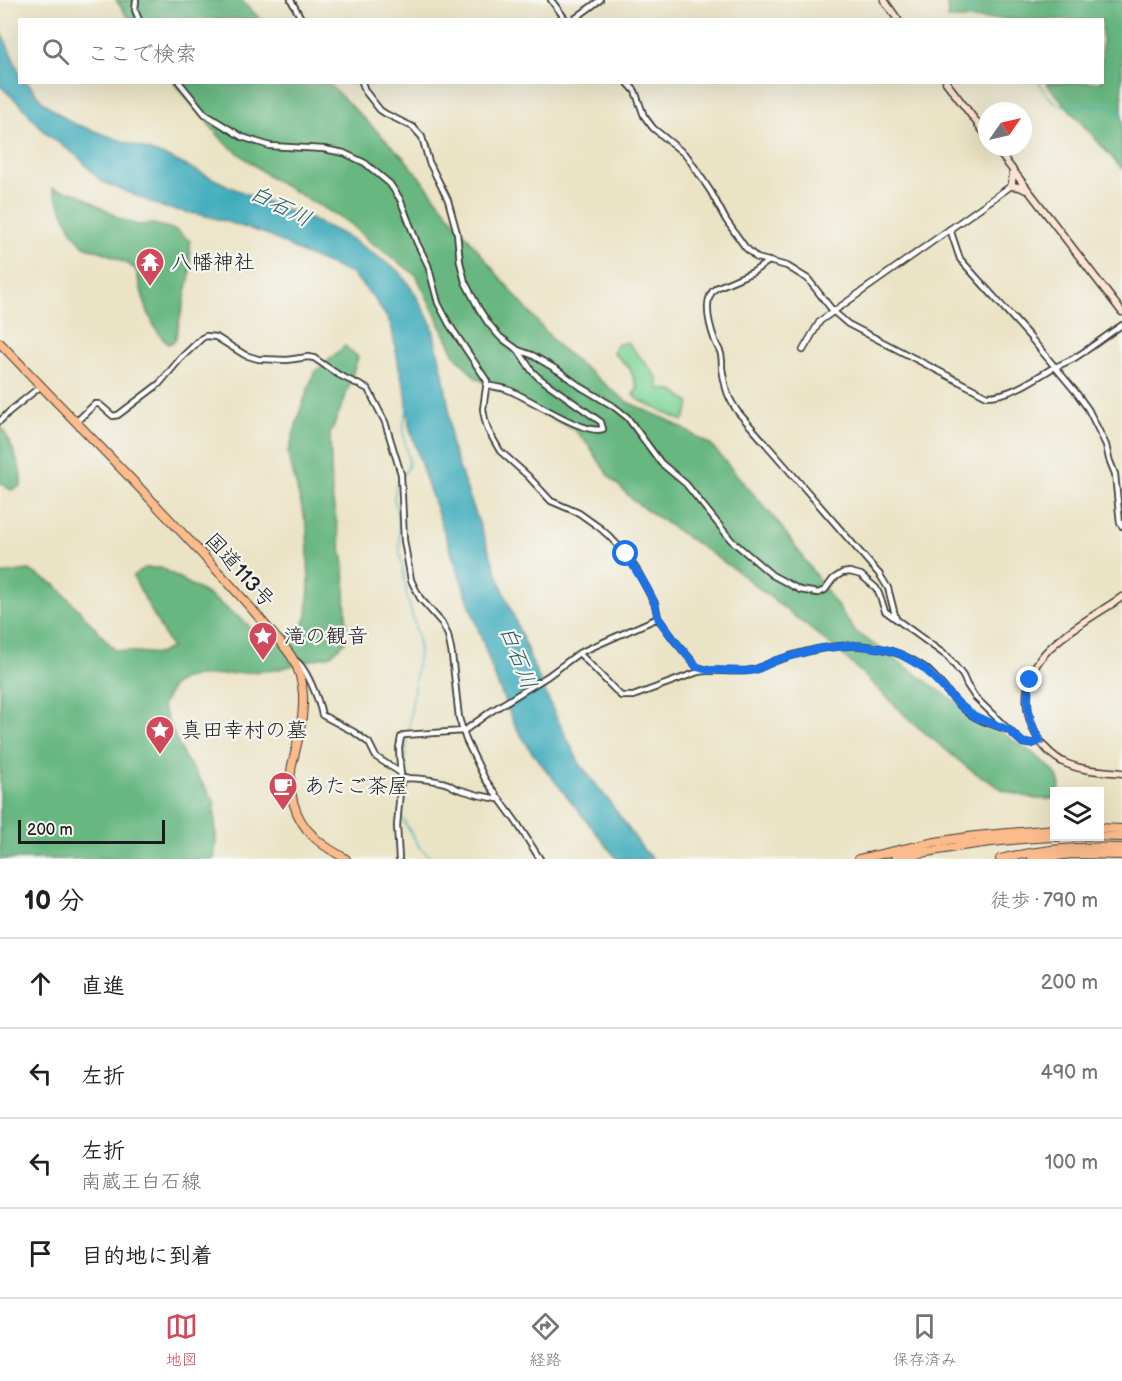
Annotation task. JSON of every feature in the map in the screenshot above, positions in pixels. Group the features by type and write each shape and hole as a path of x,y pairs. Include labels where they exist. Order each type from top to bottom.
{"highway":[{"name":"国道113号","path":"0,343 211,563 293,659 298,671 303,700 299,738 290,779 294,804 304,827 325,847 346,859"},
{"path":"1104,828 1122,829"},
{"path":"859,859 935,842 1050,829"},
{"path":"895,859 1013,840 1122,837"},
{"path":"1000,859 1048,850 1122,848"},
{"path":"1032,859 1072,854 1122,855"}],"main road":[{"path":"884,0 897,18"},
{"path":"948,84 978,124"},
{"path":"1002,156 1122,312"},
{"path":"1013,170 1011,186 1020,187 1029,192"},
{"path":"1122,597 1058,641 1045,654 1037,665 1028,687 1027,704 1030,723 1040,741 1052,754 1076,767 1122,772"}],"street":[{"path":"136,0 135,10 139,18"},
{"path":"291,0 301,18"},
{"path":"551,0 564,18"},
{"path":"576,18 600,0"},
{"path":"181,84 204,114 242,137 270,146 324,149 344,153 365,163 390,184 400,199 428,265 438,303 485,378 487,385 483,409 485,420 500,451 527,475 550,501 579,513 600,528 626,554 647,588 655,604 658,618 690,660 697,667 707,670"},
{"path":"363,84 365,91 380,110 413,127 422,137 429,162 448,200 458,240 461,269 467,287 488,323 500,337 518,350 532,355 559,371 627,417 661,463 686,484 731,540 772,575 800,590 818,593 825,590 840,574 857,573 876,588 887,613 948,657 963,676 975,697 1023,743 1031,744 1040,741"},
{"path":"629,84 635,91 644,116 653,128 687,156 742,243 751,253 757,258 788,266 808,279 833,311 848,324 987,396 1000,396 1022,386 1074,358 1122,325"},
{"path":"803,350 820,321 1011,186"},
{"path":"950,229 960,259 1030,337 1088,409 1106,445 1116,474 1122,526"},
{"path":"770,261 753,272 711,292 708,304 710,322 721,355 729,399 880,575 888,588 896,620"},
{"path":"76,423 95,404 99,404 113,416 118,415 159,384 181,358 206,336 216,337 245,355 258,359 314,358 339,375 368,389 385,422 402,477 404,540 411,580 420,598 442,623 448,635 459,718 469,747 485,779 540,859"},
{"path":"487,385 508,390 582,427 598,431 603,429 601,422 532,371 518,350"},
{"path":"0,421 40,386"},
{"path":"399,859 397,826 403,777 399,748 401,737 464,731 579,653 658,618"},
{"path":"579,653 621,696 633,696 707,670 755,670 777,660 817,649 859,645 885,649 900,654 924,668 969,713 978,719 1009,730"},
{"path":"293,659 298,661 307,673 322,715 369,743 376,757 403,777 447,784 453,788 498,799"}],"green space":[{"path":"116,0 241,0 259,18 128,18"},
{"path":"947,0 1122,0 1122,169 1047,84 1104,84 1104,18 948,18"},
{"path":"175,84 329,84 405,159 558,346 627,402 668,420 711,445 780,525 855,631 1034,754 1053,770 1060,787 1050,787 1050,799 1036,799 1005,791 969,769 912,722 841,653 737,571 635,502 608,475 590,447 574,429 476,378 455,355 416,275 369,241 350,223 271,178 224,142"},
{"path":"52,188 79,194 122,220 138,225 153,224 176,230 190,241 190,275 175,341 168,344 156,329 147,310 136,270 103,252 84,246 73,233"},
{"path":"627,342 657,377 659,389 676,393 690,404 683,421 639,400 633,394 638,389 630,369 613,352 617,345"},
{"path":"345,346 358,357 344,401 330,434 332,496 344,565 345,642 331,655 275,670 188,677 173,685 162,706 183,755 214,800 216,842 214,859 0,859 0,574 29,570 57,586 115,650 158,654 171,648 133,576 145,568 162,568 210,596 246,623 266,644 301,629 307,616 309,586 307,527 288,454 314,373"},
{"path":"0,423 15,454 20,471 21,486 11,490 0,483"}],"water":[{"name":"白石川","path":"0,28 18,70 18,84 29,84 43,102 72,123 170,158 237,190 315,221 350,238 400,272 432,325 449,409 451,445 502,587 534,667 580,764 643,849 653,859 617,859 531,751 514,724 496,680 409,425 406,394 391,324 374,298 352,274 304,254 266,234 211,217 165,208 101,181 77,156 45,133 23,107 0,86"}],"waterway":[{"path":"970,0 974,18"},
{"path":"1040,84 1048,96 1058,104 1105,106 1122,115"},
{"path":"403,475 409,462 404,434 408,405"},
{"path":"400,478 394,498 399,524 400,554 419,651 408,733"},
{"path":"407,738 402,818 420,848 433,859"}],"place":[{"name":"八幡神社","path":"150,288"},
{"name":"滝の観音","path":"263,662"},
{"name":"真田幸村の墓","path":"160,756"},
{"name":"あたご茶屋","path":"283,812"}],"route":[{"path":"626,554 647,588 655,604 658,618 697,667 707,670 745,671 755,670 777,660 817,649 843,645 885,649 900,654 924,668 960,705 978,719 1009,730 1023,743 1031,744 1040,741 1030,723 1028,712 1027,697 1030,680"}]}
